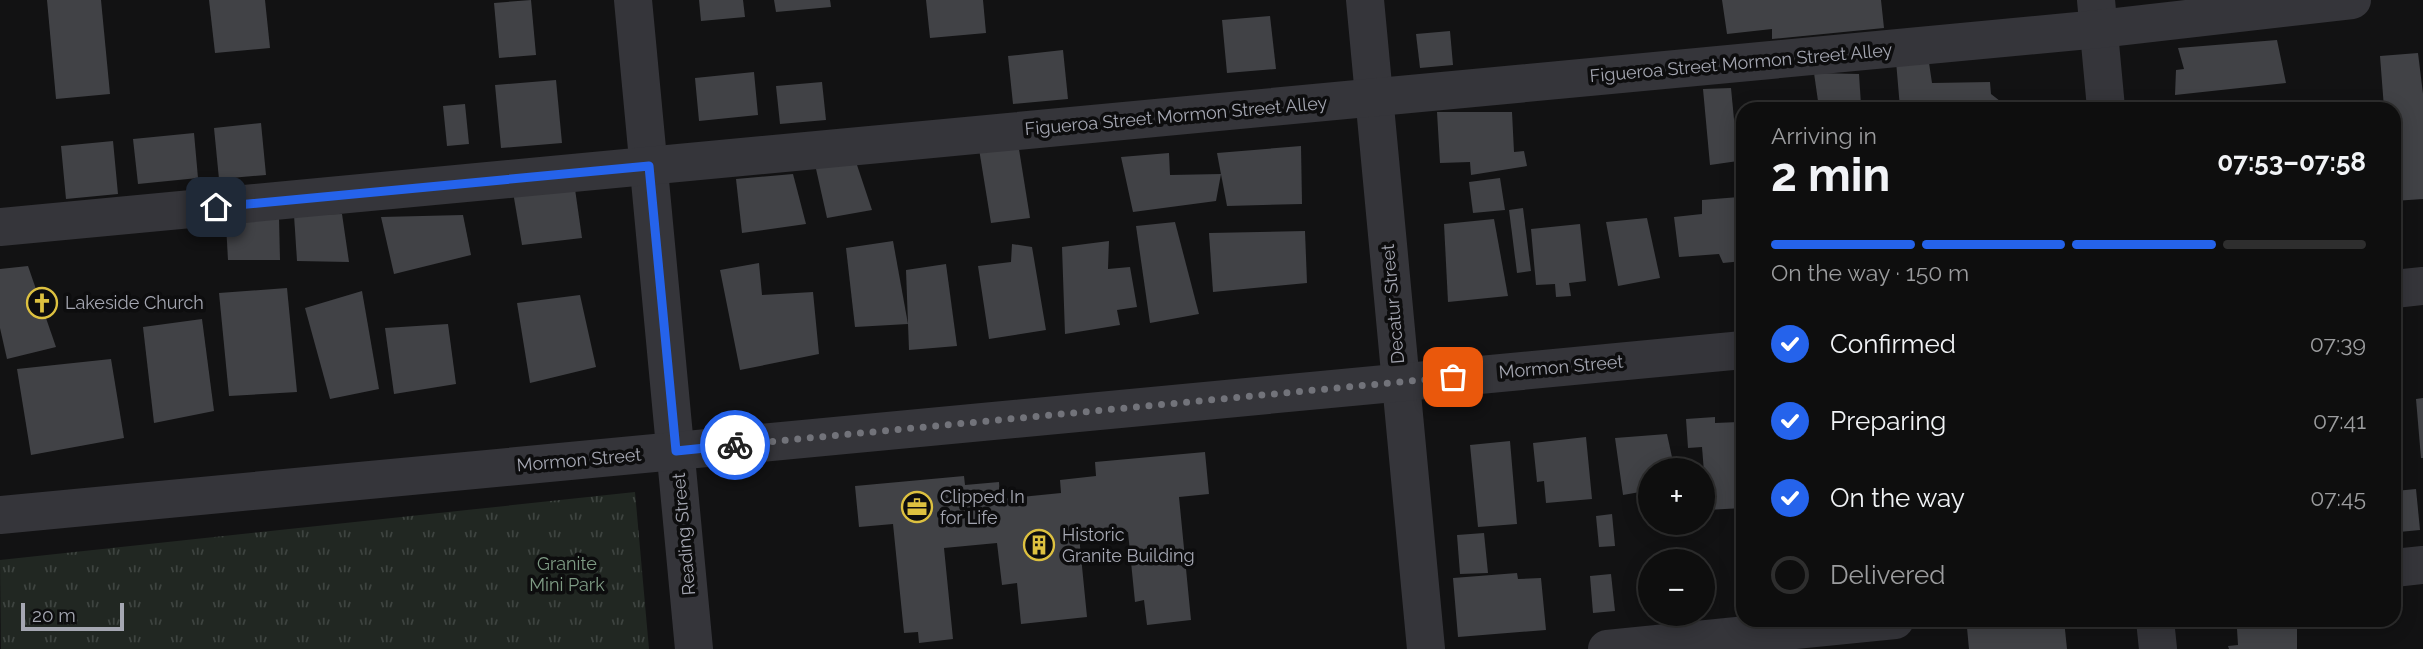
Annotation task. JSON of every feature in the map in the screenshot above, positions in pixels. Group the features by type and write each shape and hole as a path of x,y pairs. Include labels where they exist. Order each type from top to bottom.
{"street":[{"name":"Reading Street","path":"633,0 694,649"},
{"name":"Decatur Street","path":"1365,0 1426,649"},
{"name":"Figueroa Street Mormon Street Alley","path":"0,227 1374,98 2098,15 2352,0"},
{"path":"2098,15 2105,102"},
{"path":"2401,288 2423,286"},
{"name":"Mormon Street","path":"0,515 1736,351"},
{"path":"2401,567 2423,565"},
{"path":"1607,649 1825,627"},
{"path":"2156,627 2158,649"}],"green space":[{"name":"Granite Mini Park","path":"635,492 649,649 1,649 0,560"}],"building":[{"path":"47,0 101,0 110,94 56,99"},
{"path":"209,0 265,0 270,48 215,53"},
{"path":"531,0 536,55 499,58 494,3"},
{"path":"699,0 743,0 745,17 701,21"},
{"path":"774,0 830,0 831,7 776,12"},
{"path":"926,0 983,0 986,33 930,38"},
{"path":"1722,0 1881,0 1884,28 1772,39 1772,29 1727,34"},
{"path":"1270,16 1276,69 1227,73 1222,20"},
{"path":"1450,31 1453,65 1420,68 1416,34"},
{"path":"2277,40 2286,83 2175,95 2176,70 2184,69 2178,48"},
{"path":"1063,50 1068,99 1013,104 1008,56"},
{"path":"2418,53 2423,94 2423,199 2401,201 2401,102 2384,102 2380,56"},
{"path":"1928,56 1932,83 1990,82 1991,94 2001,102 1899,102 1896,61"},
{"path":"754,72 758,115 699,121 695,78"},
{"path":"1814,73 1859,74 1861,102 1818,102"},
{"path":"556,80 562,143 501,148 495,85"},
{"path":"822,82 826,120 780,124 776,86"},
{"path":"1731,88 1736,161 1710,165 1703,89"},
{"path":"465,104 469,144 447,146 443,106"},
{"path":"1437,112 1512,112 1514,152 1524,151 1527,166 1471,175 1470,162 1440,163"},
{"path":"261,123 266,175 219,179 214,128"},
{"path":"194,133 198,178 138,184 133,139"},
{"path":"113,141 118,194 66,199 61,146"},
{"path":"1018,143 1030,218 991,223 979,149"},
{"path":"1301,146 1302,204 1227,206 1217,153"},
{"path":"812,151 854,156 872,210 827,218"},
{"path":"1169,153 1170,175 1221,174 1216,201 1133,212 1121,157"},
{"path":"793,174 806,224 742,233 736,179"},
{"path":"1500,178 1505,210 1473,213 1469,182"},
{"path":"575,189 582,238 522,245 513,192"},
{"path":"1736,197 1736,262 1723,263 1719,254 1679,257 1674,217 1702,214 1702,200"},
{"path":"1523,208 1531,271 1517,273 1509,210"},
{"path":"342,214 349,262 297,261 294,215"},
{"path":"463,215 471,255 394,274 381,217"},
{"path":"279,218 280,260 228,260 226,224"},
{"path":"1647,218 1660,278 1618,286 1606,222"},
{"path":"1494,219 1508,296 1448,302 1444,224"},
{"path":"1175,222 1199,314 1150,323 1136,226"},
{"path":"1580,224 1586,281 1569,283 1571,296 1556,297 1555,284 1536,285 1531,229"},
{"path":"1305,231 1307,283 1213,292 1209,233"},
{"path":"893,241 908,324 855,327 846,248"},
{"path":"1109,241 1108,269 1130,267 1137,307 1117,310 1120,325 1065,334 1062,247"},
{"path":"1012,244 1032,247 1046,330 989,339 978,266 1011,262"},
{"path":"759,263 762,295 813,292 819,354 740,370 720,270"},
{"path":"946,264 957,346 909,350 906,270"},
{"path":"28,266 56,347 7,359 0,328 0,269"},
{"path":"287,288 297,392 229,396 219,293"},
{"path":"362,291 379,389 330,399 305,308"},
{"path":"580,295 596,367 530,383 517,303"},
{"path":"202,319 214,411 154,423 143,327"},
{"path":"448,324 456,384 394,394 385,328"},
{"path":"111,359 124,438 31,455 17,369"},
{"path":"2423,398 2423,458 2421,458 2416,399"},
{"path":"1715,417 1715,423 1736,422 1736,508 1715,510 1715,458 1703,458 1702,447 1688,448 1686,419"},
{"path":"1667,434 1672,458 1638,458 1638,492 1623,495 1615,438"},
{"path":"1586,437 1592,499 1546,503 1544,481 1537,482 1533,443"},
{"path":"1510,441 1517,524 1478,527 1470,445"},
{"name":"Historic Granite Building","path":"1205,452 1209,494 1179,497 1191,620 1147,625 1144,600 1135,602 1128,532 1079,536 1087,617 1021,624 1017,583 1002,585 997,543 944,548 953,639 919,643 918,632 904,633 893,524 859,527 855,486 964,476 965,485 999,482 1000,499 1061,493 1060,480 1096,476 1095,462"},
{"path":"2416,489 2420,530 2401,532 2401,490"},
{"path":"1612,514 1615,546 1599,547 1596,516"},
{"path":"1484,533 1488,573 1460,574 1457,535"},
{"path":"1517,573 1518,579 1541,578 1546,630 1458,637 1453,578"},
{"path":"1611,574 1615,611 1593,613 1590,576"},
{"path":"2065,627 2067,649 1969,649 1967,628"},
{"path":"2297,627 2297,649 2229,649 2228,646 2238,645 2237,629 2233,629"}],"way so far":[{"path":"735,445 1453,377"}],"place":[{"name":"Lakeside Church","path":"42,303"},
{"name":"Clipped In for Life","path":"917,507"},
{"name":"Historic Granite Building","path":"1039,545"}],"route":[{"path":"216,207 649,166 676,451 735,445"}]}
